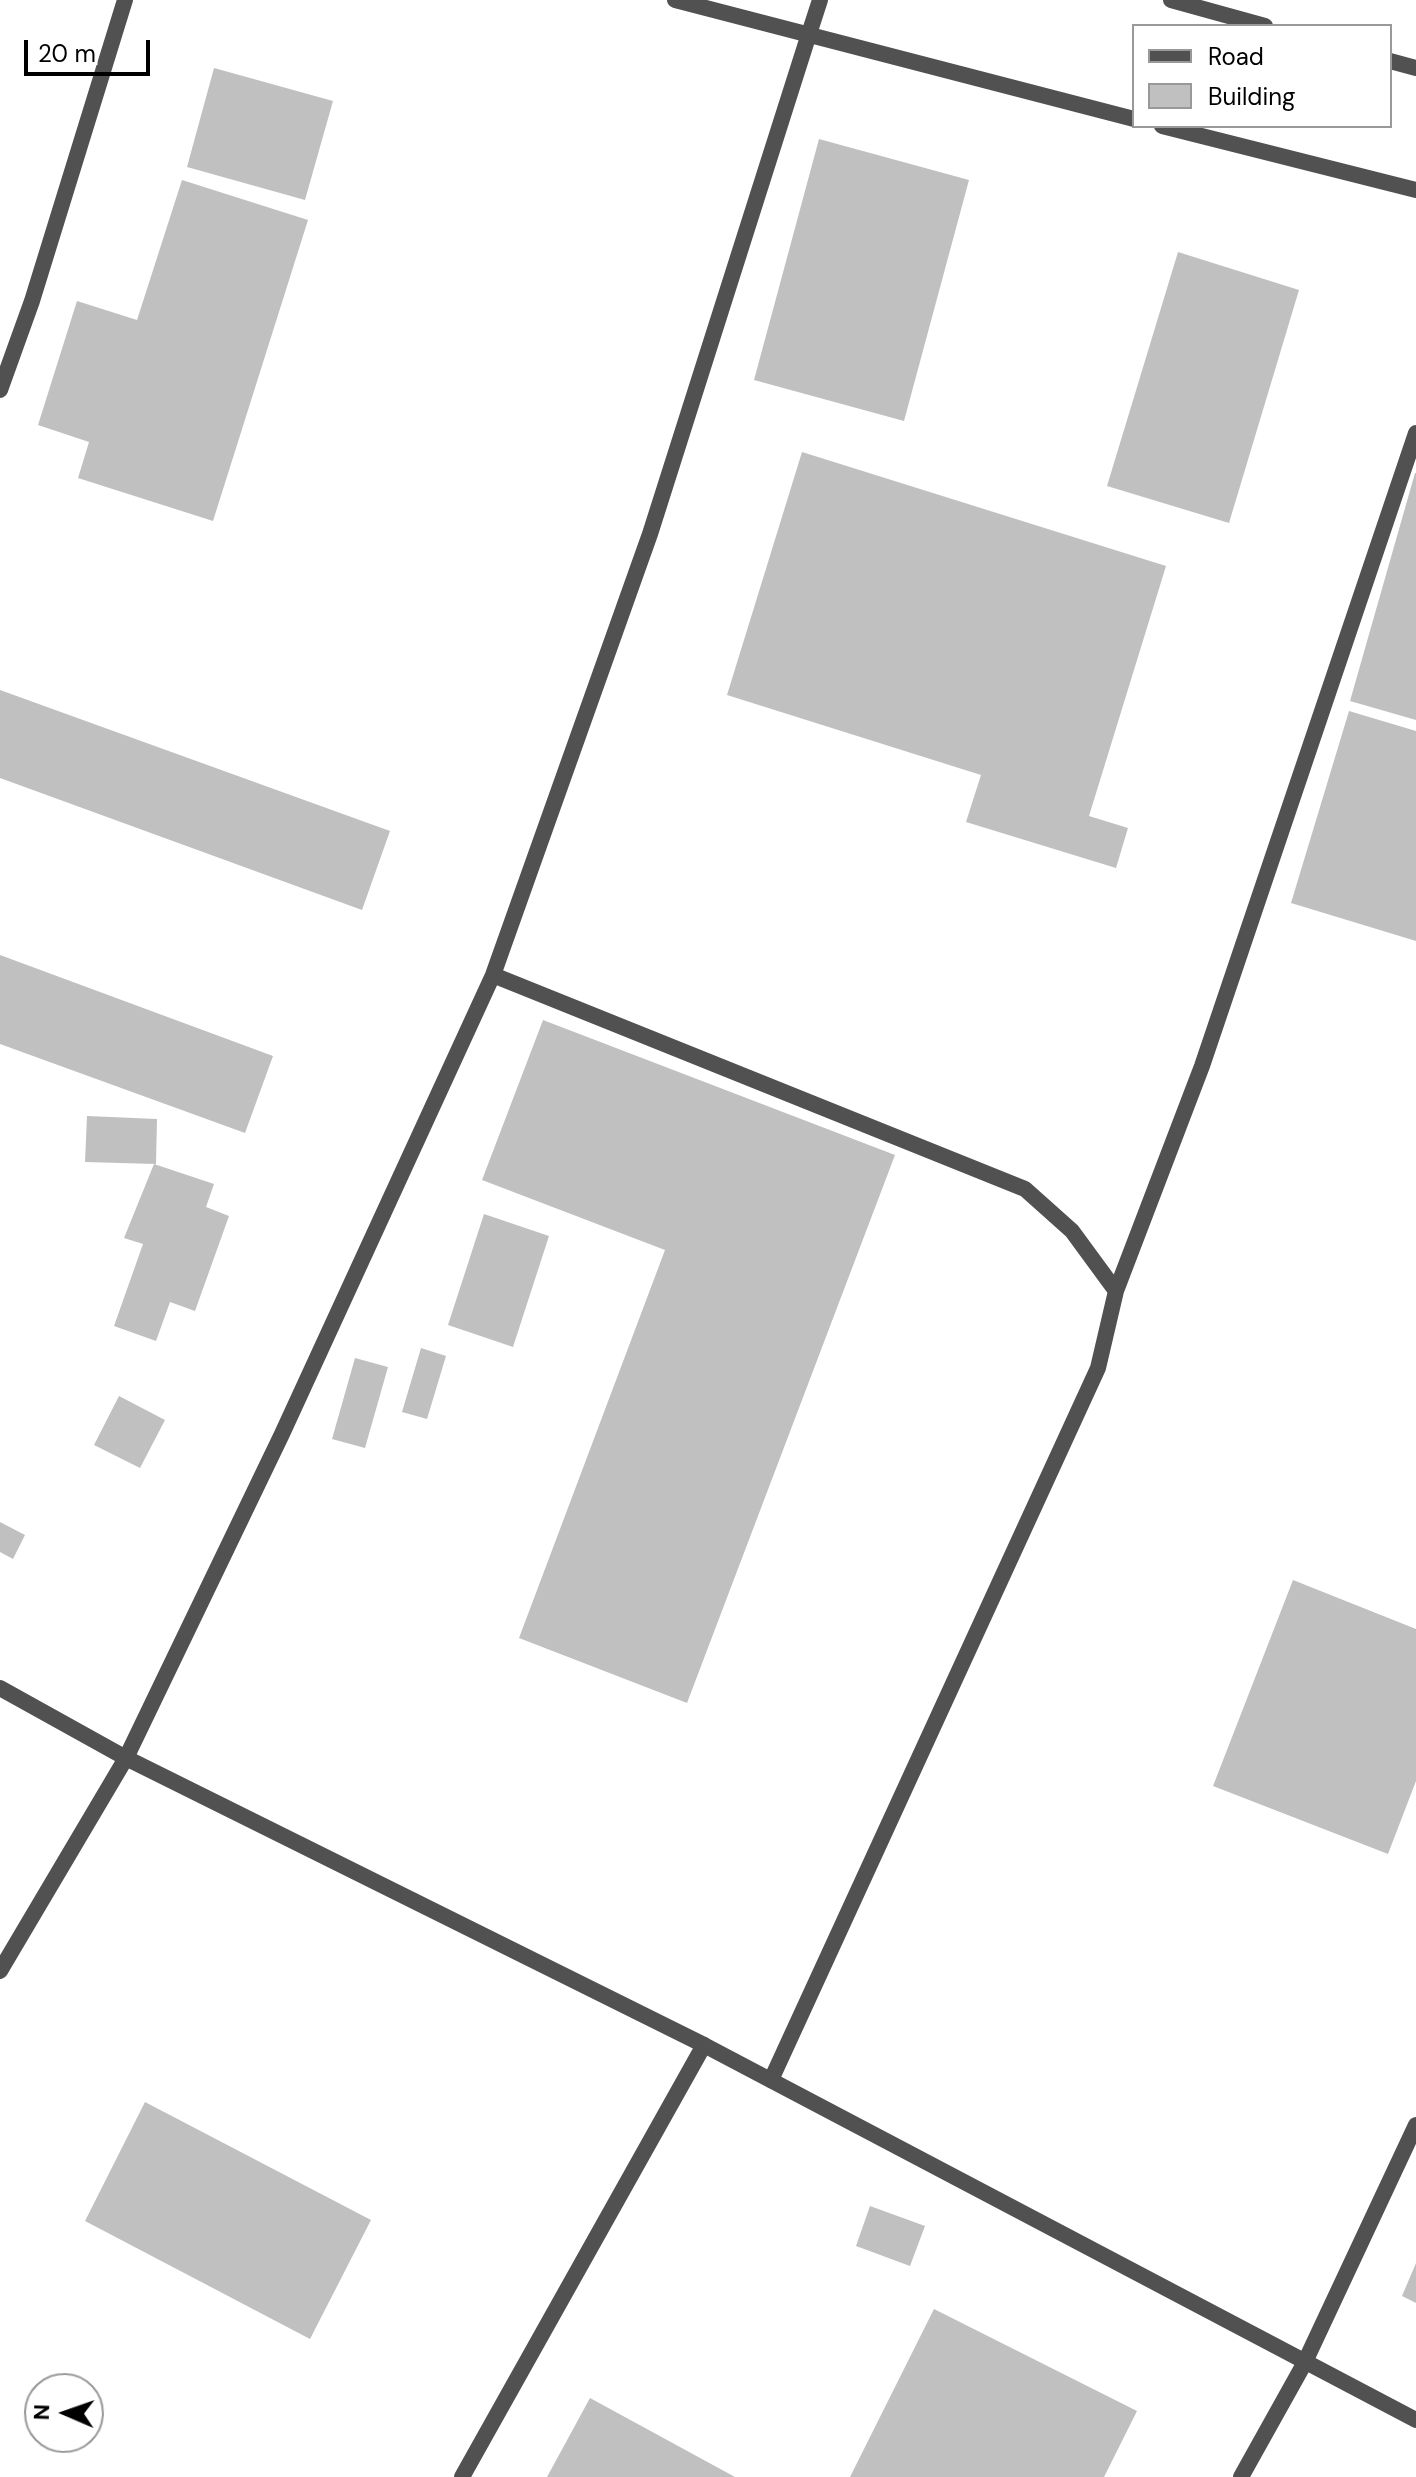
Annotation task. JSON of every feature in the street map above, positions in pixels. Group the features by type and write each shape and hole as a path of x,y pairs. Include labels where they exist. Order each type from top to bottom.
{"street":[{"path":"0,390 32,301 125,0"},
{"path":"675,0 808,37 1132,118"},
{"path":"0,1971 126,1758 282,1434 493,975 650,534 820,0"},
{"path":"1171,0 1258,24"},
{"path":"1392,62 1416,68"},
{"path":"1170,128 1416,190"},
{"path":"771,2080 1098,1368 1116,1291 1202,1066 1416,433"},
{"path":"493,975 1025,1189 1072,1231 1116,1291"},
{"path":"0,1688 126,1758 704,2045 1304,2364 1416,2420"},
{"path":"462,2477 704,2045"},
{"path":"1241,2477 1304,2364 1416,2125"}],"building":[{"path":"214,68 333,101 305,200 187,167"},
{"path":"819,139 969,180 904,421 754,380"},
{"path":"182,180 308,220 213,521 78,478 89,442 38,425 77,301 137,320"},
{"path":"1178,252 1299,290 1229,523 1107,486"},
{"path":"802,452 1166,566 1089,816 1128,828 1116,868 966,822 981,775 727,695"},
{"path":"1416,473 1416,720 1350,701"},
{"path":"0,690 390,831 362,910 0,778"},
{"path":"1349,711 1416,731 1416,941 1291,903"},
{"path":"0,955 273,1056 245,1133 0,1044"},
{"path":"543,1020 895,1155 687,1703 519,1638 665,1250 482,1180"},
{"path":"87,1116 157,1119 156,1164 85,1162"},
{"path":"154,1164 214,1184 206,1207 229,1216 195,1311 170,1302 156,1341 114,1326 143,1244 124,1238"},
{"path":"484,1214 549,1236 513,1347 448,1325"},
{"path":"421,1348 446,1356 427,1419 402,1412"},
{"path":"355,1358 388,1367 365,1448 332,1439"},
{"path":"119,1396 165,1420 140,1468 94,1445"},
{"path":"0,1522 25,1535 13,1559 0,1552"},
{"path":"1293,1580 1416,1629 1416,1781 1388,1854 1213,1786"},
{"path":"145,2102 371,2220 310,2339 85,2221"},
{"path":"870,2206 925,2226 910,2266 856,2246"},
{"path":"1416,2263 1416,2303 1402,2296"},
{"path":"934,2309 1137,2411 1104,2477 850,2477"},
{"path":"590,2398 735,2477 547,2477"}]}
